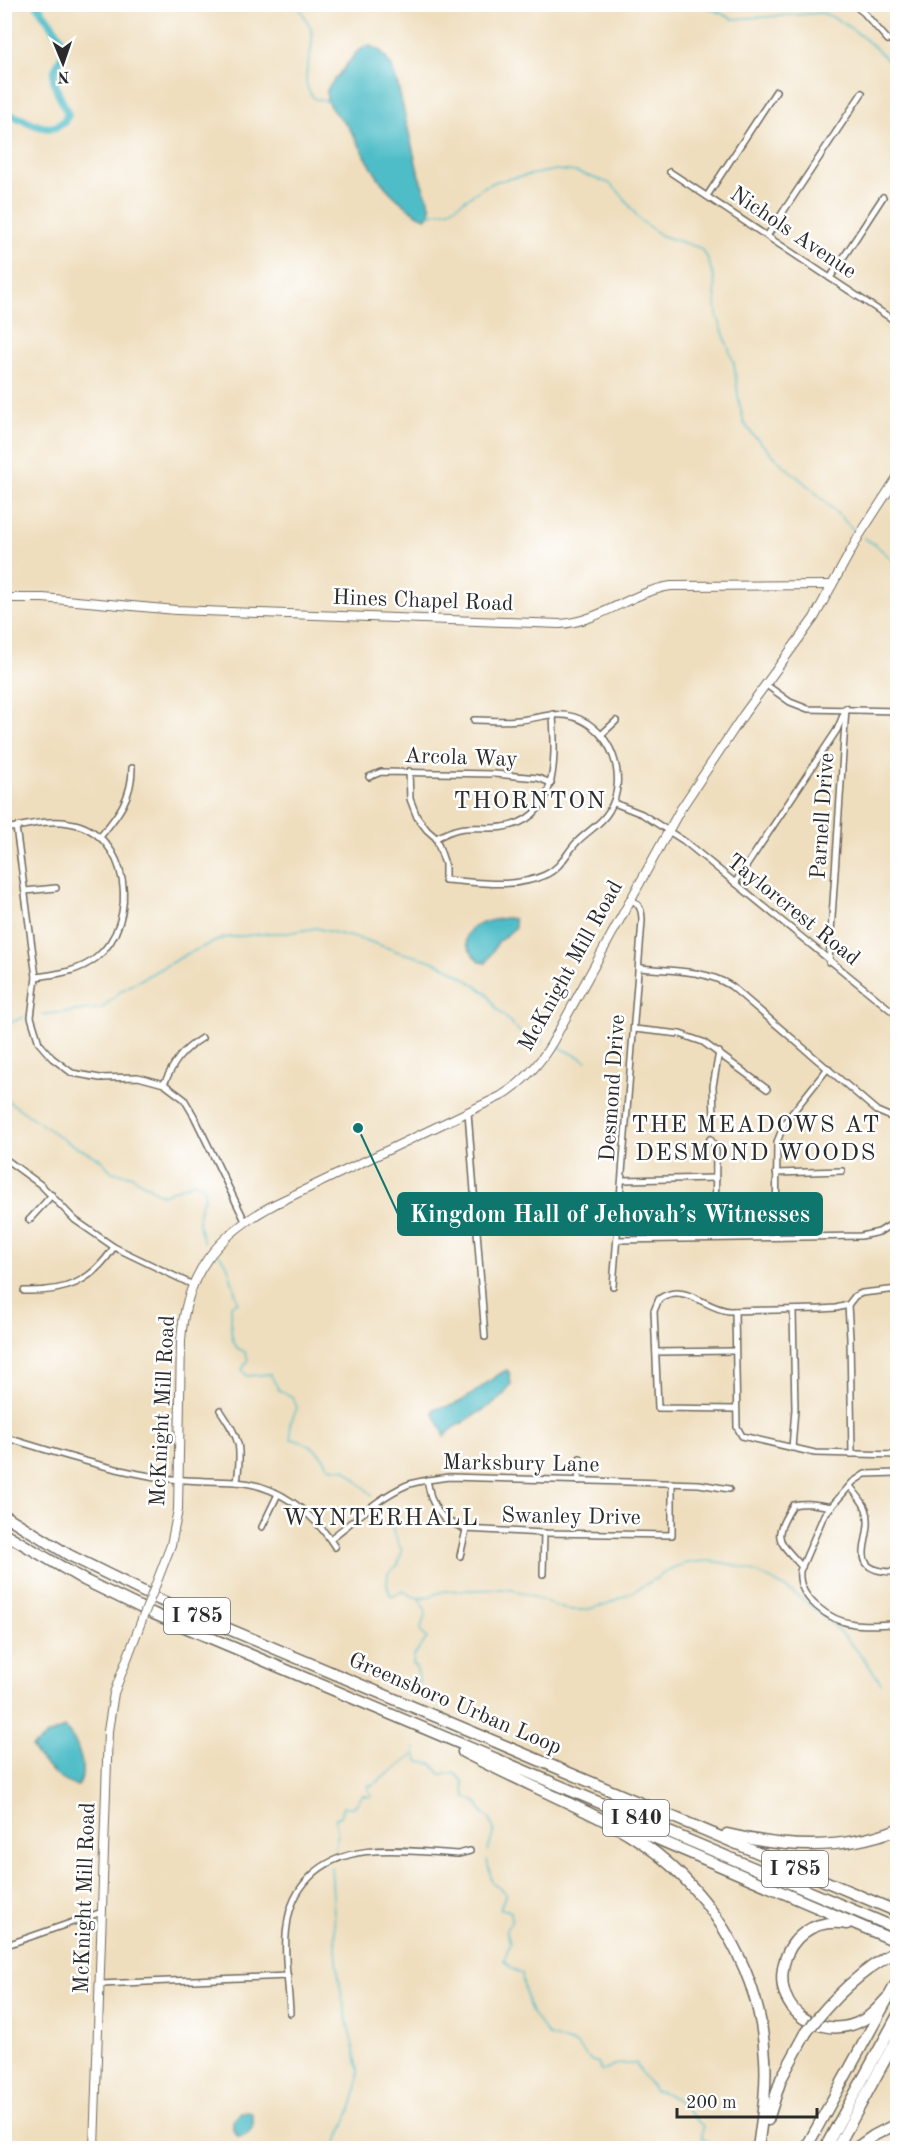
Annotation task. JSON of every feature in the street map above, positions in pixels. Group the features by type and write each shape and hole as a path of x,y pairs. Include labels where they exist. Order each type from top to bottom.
{"highway":[{"name":"Greensboro Urban Loop","path":"4,1515 69,1555 136,1589 897,1912"},
{"name":"Greensboro Urban Loop","path":"4,1533 62,1568 130,1603 897,1929"},
{"path":"374,1707 628,1833 658,1854 696,1890 725,1929 747,1976 758,2008 764,2041 765,2092 759,2148"},
{"path":"546,1792 897,1942"},
{"path":"692,1825 762,1842 791,1846 820,1846 850,1842 897,1829"},
{"path":"863,1928 843,1923 828,1923 799,1936 784,1961 782,1976 787,1997 794,2009 806,2019 820,2025 835,2027 850,2025 864,2019 887,1998"},
{"path":"759,2148 781,2079 806,2033 842,1990 870,1966 897,1950"},
{"path":"807,2148 897,1980"},
{"path":"825,2148 897,2015"},
{"path":"837,2148 897,2036"},
{"path":"856,2148 897,2123"}],"street":[{"path":"853,4 888,40"},
{"path":"707,196 776,91"},
{"path":"767,236 862,93"},
{"name":"Nichols Avenue","path":"670,172 897,323"},
{"path":"830,278 883,197"},
{"name":"McKnight Mill Road","path":"94,2148 109,1719 118,1681 174,1532 178,1509 182,1327 193,1285 216,1247 245,1221 273,1205 468,1112 512,1089 528,1076 539,1063 668,830 765,684 814,618 859,536 897,476"},
{"name":"Hines Chapel Road","path":"4,598 43,598 165,610 560,624 588,620 643,593 671,586 832,585"},
{"path":"765,684 790,702 802,707 897,711"},
{"path":"735,883 837,730 846,708"},
{"name":"Parnell Drive","path":"829,962 846,708"},
{"path":"409,771 410,799 417,817 436,838 445,864 445,880 514,883 535,879 558,867 575,843 601,822 614,803 617,784 616,765 612,752 601,735 590,725 575,717 553,714 514,720 474,720"},
{"path":"436,838 464,828 504,827 523,821 544,800 554,772 553,714"},
{"path":"601,735 616,721"},
{"path":"100,837 126,802 132,781 132,768"},
{"name":"Arcola Way","path":"369,777 381,772 409,771 494,774 538,778 551,783"},
{"name":"Taylorcrest Road","path":"614,803 642,814 668,830 897,1016"},
{"path":"4,829 68,823 82,826 100,837 118,860 122,875 123,899 118,927 109,944 98,957 84,966 70,972 36,977"},
{"path":"16,827 36,977 31,1006 32,1026 44,1051 62,1067 84,1076 138,1077 164,1084 184,1099 245,1221"},
{"path":"25,891 56,888"},
{"name":"Desmond Drive","path":"614,1286 642,912 638,904 630,898"},
{"path":"639,968 698,973 720,979 878,1111 897,1120"},
{"path":"634,1029 680,1034 703,1042 767,1089"},
{"path":"164,1084 175,1060 201,1038"},
{"path":"714,1118 713,1086 719,1052"},
{"path":"776,1238 777,1142 785,1122 828,1068"},
{"path":"468,1112 485,1337"},
{"path":"710,1139 715,1146 716,1238"},
{"path":"4,1158 52,1195 75,1220 114,1247 193,1285"},
{"path":"776,1173 842,1171"},
{"path":"623,1180 716,1178"},
{"path":"29,1220 52,1195"},
{"path":"617,1240 868,1235 879,1232 897,1220"},
{"path":"24,1291 48,1291 74,1284 98,1267 114,1247"},
{"path":"736,1409 658,1408 654,1311 657,1302 664,1296 690,1295 714,1308 735,1311 793,1310 836,1308 848,1305 855,1296 862,1293 897,1289"},
{"path":"848,1305 852,1454"},
{"path":"792,1448 795,1409 793,1310"},
{"path":"735,1311 737,1427 742,1436 815,1453 897,1455"},
{"path":"656,1352 735,1351"},
{"path":"220,1410 239,1442 240,1463 237,1482"},
{"path":"4,1437 107,1467 179,1481 237,1482 256,1485 278,1494 314,1518 335,1547"},
{"path":"578,1481 580,1458"},
{"path":"897,1473 865,1473 850,1486 824,1515 799,1577 803,1590 820,1609 840,1620 855,1624 897,1623"},
{"name":"Marksbury Lane","path":"330,1539 408,1485 449,1477 699,1484 729,1489"},
{"name":"Swanley Drive","path":"427,1480 436,1510 445,1520 466,1530 672,1535 672,1483"},
{"path":"850,1486 866,1509 868,1519 864,1548 867,1564 873,1569 897,1572"},
{"path":"262,1527 278,1494"},
{"path":"802,1567 780,1541 779,1533 786,1517 794,1506 807,1502 832,1507"},
{"path":"460,1556 466,1530"},
{"path":"543,1574 544,1533"},
{"path":"290,2013 286,1938 288,1919 294,1899 305,1882 327,1863 353,1853 373,1851 458,1854 470,1851"},
{"path":"4,1946 102,1912"},
{"path":"100,1984 288,1976"}],"water":[{"path":"366,46 381,51 392,67 419,176 431,208 426,218 395,197 380,180 351,131 327,101 328,88 356,53"},
{"path":"506,918 514,919 515,928 498,942 486,963 479,961 467,943 466,936 475,926"},
{"path":"507,1370 511,1384 504,1394 496,1402 452,1429 445,1436 433,1412 435,1408 455,1404"},
{"path":"64,1728 74,1739 80,1755 82,1772 78,1786 72,1785 52,1771 32,1747 48,1735"},
{"path":"241,2112 251,2112 252,2129 247,2134 238,2137 233,2130 233,2121"}],"waterway":[{"path":"4,114 46,128 62,123 68,115 54,80 55,71 63,53 63,44 37,4"},
{"path":"297,4 312,34 306,76 309,92 315,99 326,101"},
{"path":"701,4 733,19 823,13 864,38 898,71"},
{"path":"429,212 430,214 450,210 497,181 556,170 576,172 609,183 619,192 640,220 660,235 700,248 707,257 714,278 717,315 734,364 744,423 782,464 856,532"},
{"path":"864,538 876,545 898,565"},
{"path":"40,1015 102,1008 122,990 187,954 223,938 287,933 316,928 368,941 449,968 487,993 495,1007 522,1034 544,1041"},
{"path":"4,1025 24,1017"},
{"path":"557,1046 587,1061"},
{"path":"4,1098 67,1142 100,1159 112,1172 130,1175 162,1195 194,1182 203,1186 205,1196 200,1207 199,1219 204,1242"},
{"path":"219,1254 228,1267 238,1302 231,1305 231,1332 237,1348 245,1352 248,1360 242,1370 247,1376 270,1374 279,1390 293,1397 297,1408 290,1424 291,1439 313,1448 329,1467 345,1469 372,1495"},
{"path":"388,1508 394,1534 402,1551 398,1565 388,1573 387,1585 391,1596 403,1591 422,1598 446,1591 500,1589 522,1592 560,1608 582,1610 602,1606 621,1598 677,1566 709,1561 738,1566 767,1578 795,1594 822,1615 845,1637 881,1683"},
{"path":"418,1690 417,1670 413,1664 414,1656 427,1638 420,1631 426,1612 419,1598"},
{"path":"415,1748 419,1762 432,1764 440,1774 454,1773 463,1781 465,1797 478,1803 483,1813 489,1818 494,1830 488,1851"},
{"path":"335,1849 337,1830 335,1819 340,1816 343,1807 354,1807 363,1795 369,1797 372,1795 368,1790 369,1785 373,1785 414,1754"},
{"path":"487,1860 492,1882 505,1893 500,1909 511,1912 512,1919 506,1930 510,1942 504,1961 512,1969 522,1973 532,2012 549,2036 577,2045 590,2060 598,2063 601,2071 617,2064 636,2063 655,2091 675,2099 703,2126 702,2137 714,2147 723,2148"},
{"path":"331,1867 339,1978 358,2069 354,2100 334,2148"}],"place":[{"name":"Kingdom Hall of Jehovah’s Witnesses","path":"358,1128"}],"district":[{"name":"THORNTON","path":"530,802"},
{"name":"THE MEADOWS AT DESMOND WOODS","path":"756,1140"},
{"name":"WYNTERHALL","path":"381,1519"}]}
